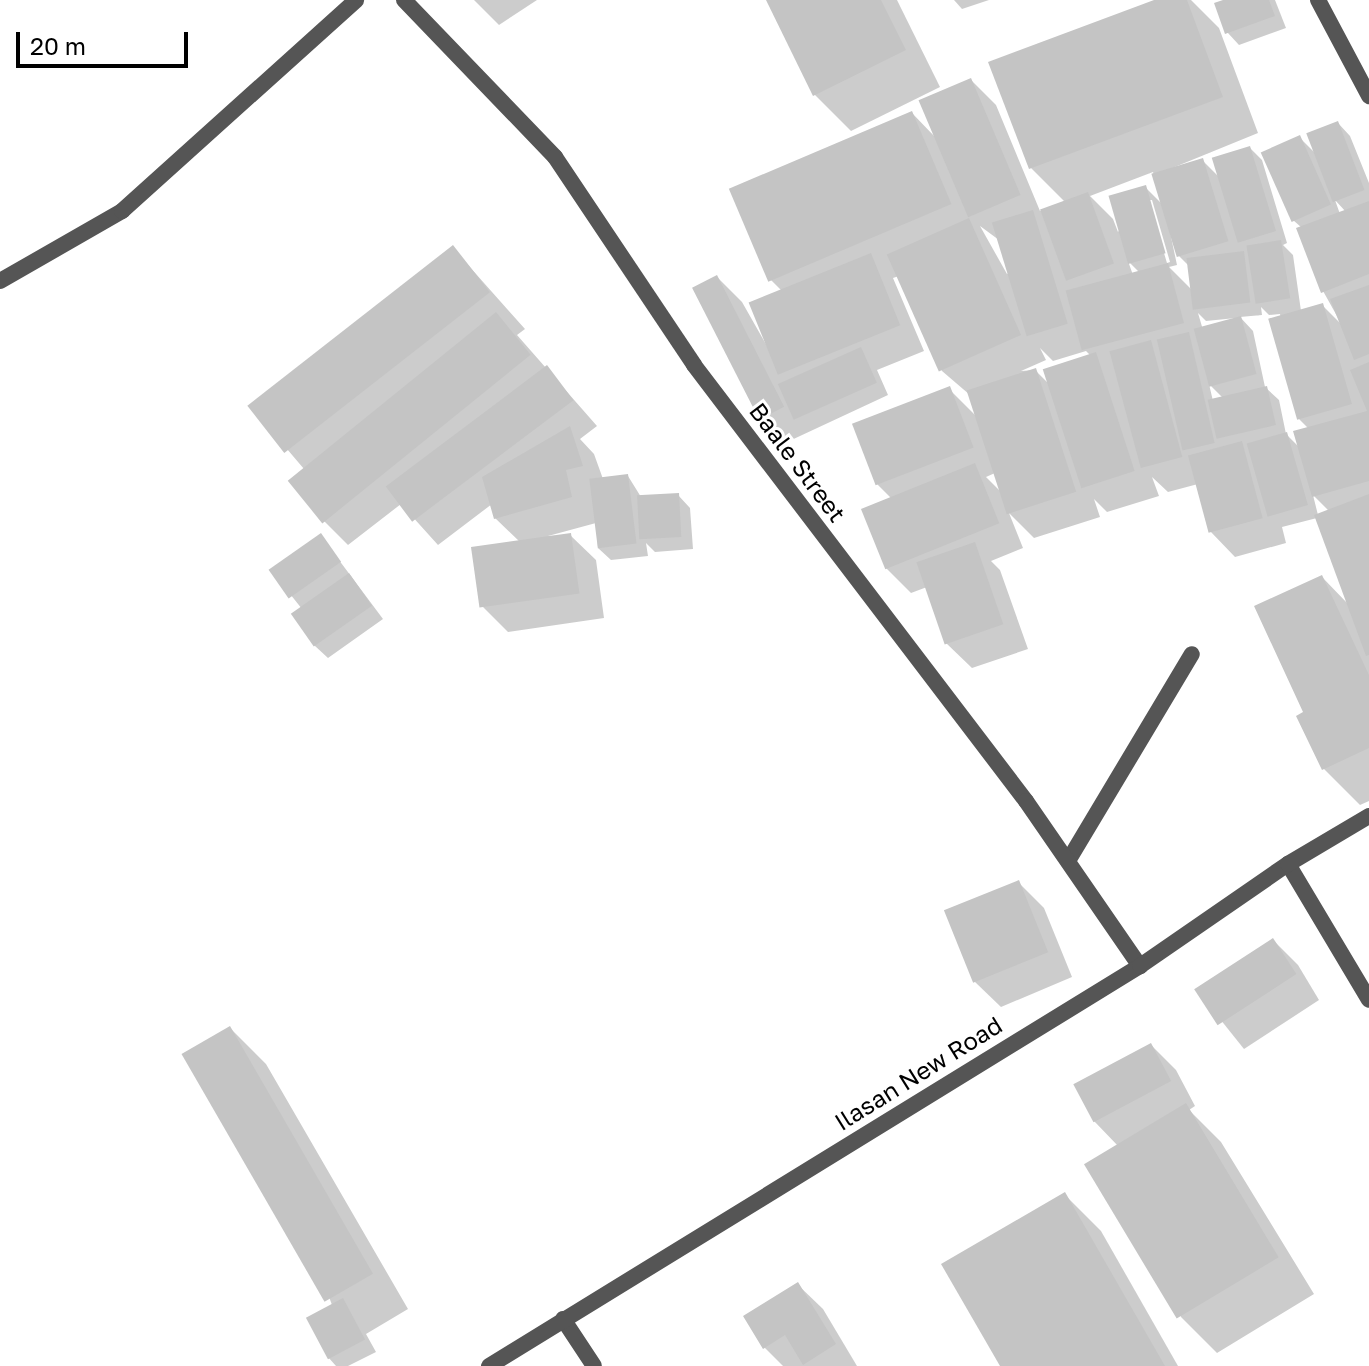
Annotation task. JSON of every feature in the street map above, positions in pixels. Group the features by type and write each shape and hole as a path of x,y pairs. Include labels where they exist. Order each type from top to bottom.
{"street":[{"path":"0,281 122,211 356,0"},
{"name":"Baale Street","path":"404,0 555,157 694,365 1068,861 1140,966"},
{"path":"1318,0 1369,96"},
{"path":"1068,861 1192,654"},
{"name":"Ilasan New Road","path":"489,1366 1140,966 1288,864 1369,816"},
{"path":"1288,864 1369,1000"},
{"path":"563,1319 594,1366"}],"building":[{"path":"766,0 881,0 906,50 813,96"},
{"path":"1154,0 1187,0 1223,97 1029,169 988,62"},
{"path":"1223,0 1269,0 1275,16 1225,34 1214,3"},
{"path":"971,78 1021,195 968,217 919,100"},
{"path":"912,111 951,204 768,282 729,189"},
{"path":"1338,121 1365,190 1333,202 1306,133"},
{"path":"1300,135 1331,204 1292,222 1261,152"},
{"path":"1250,146 1276,231 1238,243 1212,158"},
{"path":"1203,158 1228,241 1177,257 1151,174"},
{"path":"1146,185 1166,253 1128,264 1109,196"},
{"path":"1088,192 1114,263 1066,281 1040,209"},
{"path":"1369,201 1369,274 1321,293 1296,228"},
{"path":"1033,210 1068,324 1027,336 992,223"},
{"path":"969,218 1021,335 939,372 887,255"},
{"path":"1281,240 1290,298 1256,304 1246,245"},
{"path":"453,245 490,292 284,453 247,406"},
{"path":"1244,251 1250,303 1193,310 1186,258"},
{"path":"871,253 900,325 778,375 749,302"},
{"path":"1168,263 1184,323 1082,350 1066,290"},
{"path":"717,275 784,407 759,420 692,288"},
{"path":"1369,285 1369,354 1354,360 1330,299"},
{"path":"1323,303 1352,404 1297,420 1268,319"},
{"path":"496,312 531,355 322,523 288,481"},
{"path":"1241,316 1257,374 1209,387 1194,329"},
{"path":"1189,332 1215,443 1182,451 1157,339"},
{"path":"1151,340 1182,457 1141,468 1109,351"},
{"path":"861,347 877,383 794,420 778,384"},
{"path":"1096,352 1135,471 1081,488 1043,369"},
{"path":"1369,362 1369,481 1312,497 1293,431 1367,411 1350,370"},
{"path":"547,365 573,400 412,522 386,487"},
{"path":"1036,368 1076,492 1007,514 967,391"},
{"path":"950,386 974,448 876,485 852,424"},
{"path":"1267,386 1276,425 1217,439 1208,400"},
{"path":"570,426 583,466 566,470 572,497 494,519 482,477"},
{"path":"1287,432 1308,505 1268,517 1247,444"},
{"path":"1242,441 1263,518 1209,533 1188,455"},
{"path":"975,463 999,523 885,569 861,509"},
{"path":"628,474 637,543 598,548 589,479"},
{"path":"679,493 681,537 639,539 637,495"},
{"path":"1369,494 1369,655 1366,656 1314,515"},
{"path":"321,533 341,562 289,598 269,570"},
{"path":"571,533 579,593 479,607 471,547"},
{"path":"975,542 1003,624 945,644 916,562"},
{"path":"349,573 372,606 314,646 291,614"},
{"path":"1322,575 1369,675 1369,748 1322,770 1296,716 1303,712 1254,606"},
{"path":"1019,880 1048,952 973,983 944,910"},
{"path":"1273,938 1296,974 1218,1025 1194,989"},
{"path":"230,1026 373,1274 325,1302 182,1054"},
{"path":"1151,1043 1171,1081 1093,1122 1073,1084"},
{"path":"1186,1103 1279,1257 1177,1319 1084,1164"},
{"path":"1065,1192 1165,1366 1000,1366 941,1264"},
{"path":"798,1282 836,1344 803,1365 785,1335 763,1349 743,1316"},
{"path":"343,1298 365,1339 328,1359 306,1318"}]}
